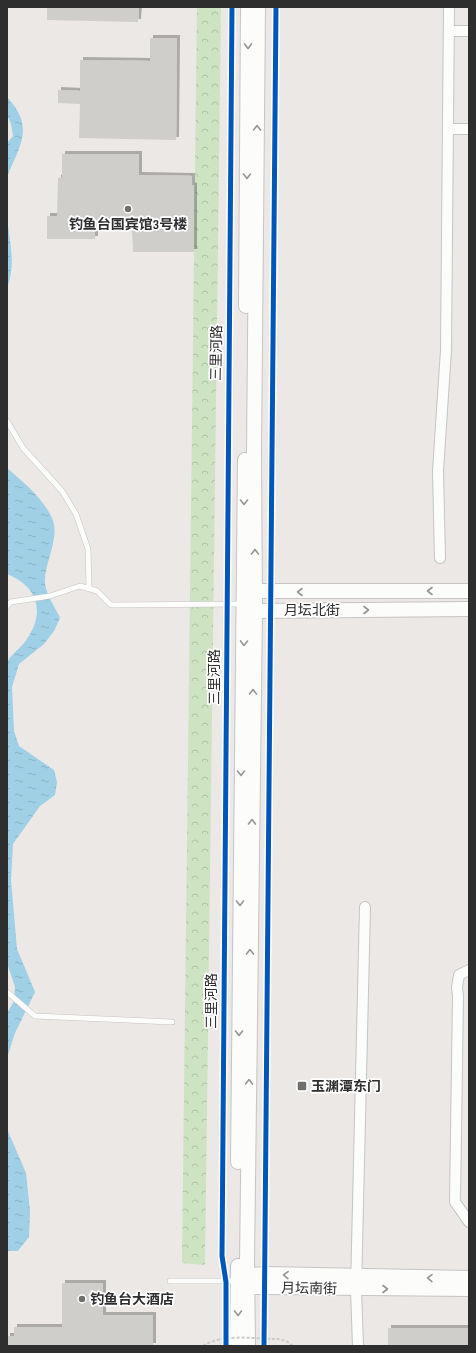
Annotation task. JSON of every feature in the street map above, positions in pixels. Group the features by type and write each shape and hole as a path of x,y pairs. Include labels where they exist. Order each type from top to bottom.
{"main road":[{"name":"三里河路","path":"248,7 250,607 245,1281 248,1346"},
{"name":"三里河路","path":"250,607 255,591 254,453 258,7"},
{"name":"月坛北街","path":"255,591 469,591"},
{"name":"月坛北街","path":"250,607 469,609"},
{"name":"月坛南街","path":"357,1283 469,1278"},
{"name":"三里河路","path":"237,1346 245,1281"},
{"name":"月坛南街","path":"245,1281 357,1283 469,1289"}],"street":[{"path":"440,558 438,471 446,350 449,7"},
{"path":"449,31 469,31"},
{"path":"448,129 469,130"},
{"path":"358,1346 357,1283 365,907"},
{"path":"469,970 459,974 457,987 455,1202 469,1222"}],"lane":[{"path":"7,420 23,448 62,491 76,514 88,549 89,588"},
{"path":"7,606 11,602 27,601 50,596 80,586 97,590 111,605 250,607"},
{"path":"7,992 35,1016 172,1022"},
{"path":"170,1281 245,1281"}],"path":[{"path":"226,1332 226,1346"},
{"path":"264,1332 264,1346"},
{"path":"203,1346 209,1342 222,1339 278,1339 286,1341 293,1346"}],"green space":[{"path":"197,7 221,7 205,1265 182,1263"}],"water":[{"path":"7,97 16,108 21,118 23,127 20,146 7,177 7,143 13,136 11,124 7,115"},
{"path":"7,219 12,262 10,279 7,288"},
{"path":"7,468 38,497 52,518 54,534 45,577 45,584 49,597 60,618 54,631 44,644 19,664 12,687 14,731 19,746 54,770 57,782 55,795 40,806 13,844 11,880 17,949 35,992 15,1033 7,1058 7,1013 14,1001 15,987 7,963 7,662 27,639 33,629 37,609 32,592 17,579 7,574"},
{"path":"7,1129 26,1173 30,1211 29,1237 18,1251 7,1251"}],"building":[{"path":"47,7 139,7 138,22 47,20"},
{"path":"150,38 177,38 176,140 79,138 80,104 58,103 58,90 80,91 80,60 150,61"},
{"name":"钓鱼台国宾馆3号楼","path":"62,154 139,154 139,175 192,176 192,185 194,186 194,252 133,252 132,229 95,229 95,239 47,239 47,216 57,216 58,178 62,177"},
{"name":"钓鱼台大酒店","path":"62,1283 103,1283 103,1315 153,1315 153,1346 7,1346 7,1336 14,1336 14,1327 62,1327"},
{"path":"388,1328 469,1328 469,1346 388,1346"}],"cycle path":[{"path":"226,1346 226,1282 222,1256 232,7"},
{"path":"264,1346 276,7"}],"place":[{"name":"钓鱼台国宾馆3号楼","path":"128,209"},
{"name":"玉渊潭东门","path":"302,1086"},
{"name":"钓鱼台大酒店","path":"82,1299"}]}
